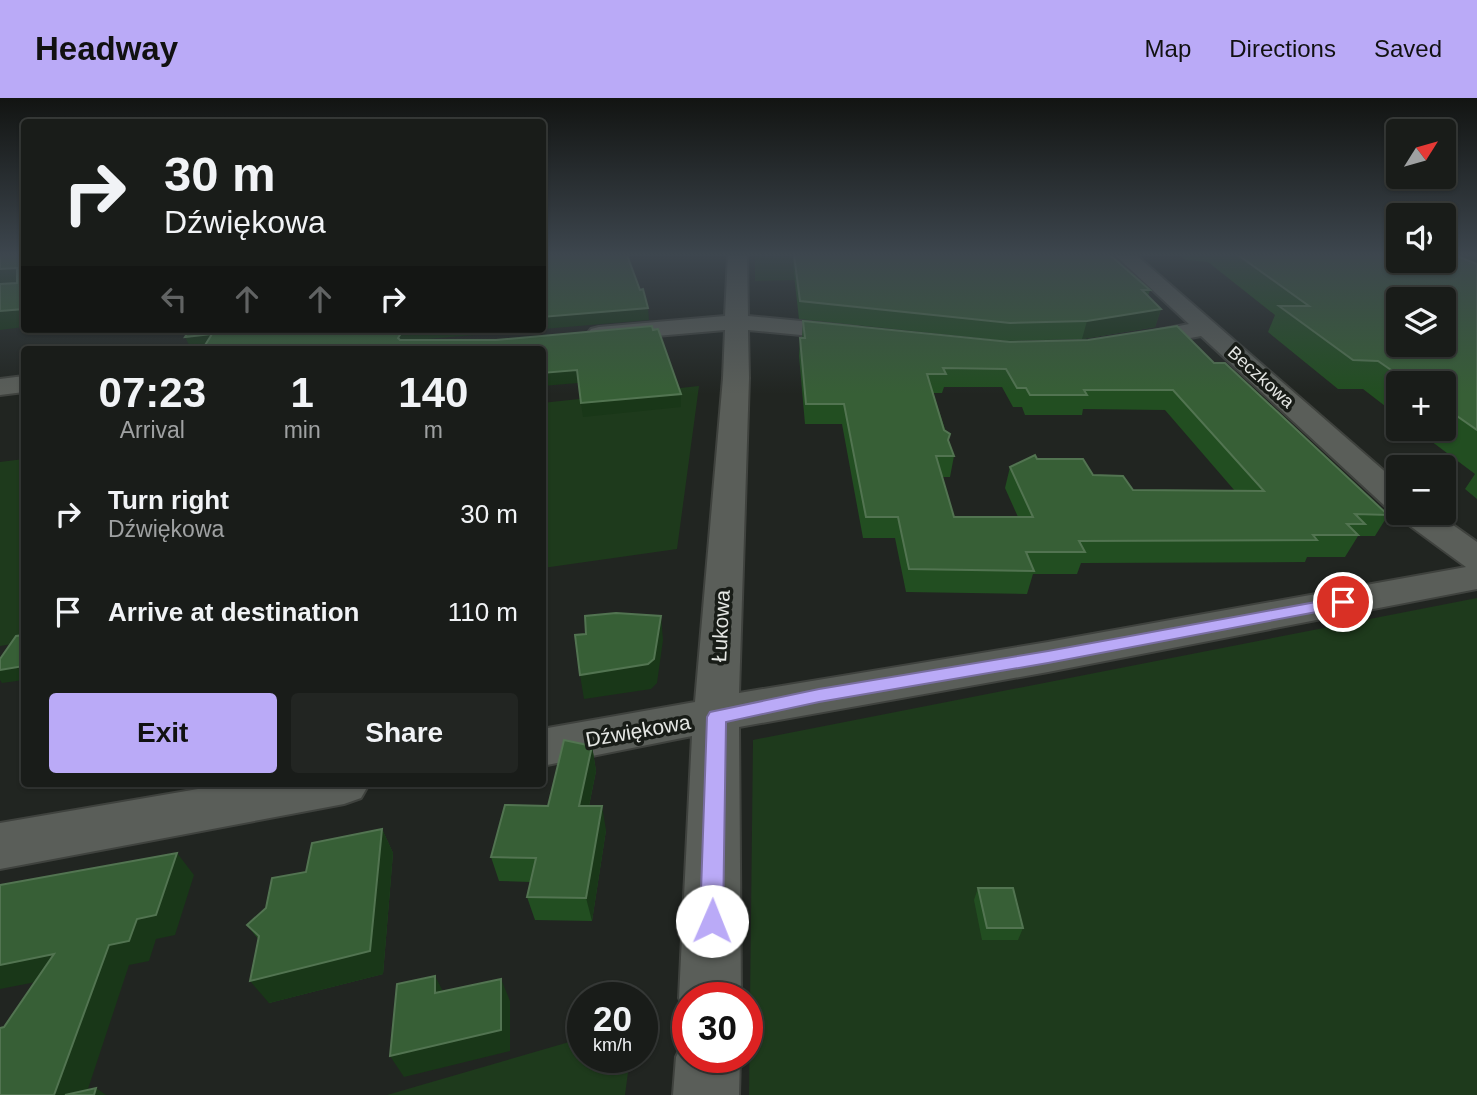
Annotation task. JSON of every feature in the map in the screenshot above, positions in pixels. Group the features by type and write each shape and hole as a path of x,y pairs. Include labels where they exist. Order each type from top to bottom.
{"street":[{"name":"Łukowa","path":"710,982 716,717 736,378 736,302"},
{"name":"Beczkowa","path":"1177,302 1386,489"},
{"path":"577,336 736,322 872,336"},
{"path":"1108,346 1206,328"},
{"path":"0,387 21,384"},
{"path":"1430,525 1477,559"},
{"name":"Dźwiękowa","path":"546,747 716,717 819,695 1048,657 1477,577"},
{"path":"0,846 327,787"},
{"path":"706,1095 707,1073"}],"green space":[{"path":"699,386 677,549 546,568 546,403"},
{"path":"21,459 21,642 0,646 0,462"},
{"path":"1477,598 1477,1095 749,1095 749,1073 763,1073 763,982 750,982 753,740"},
{"path":"567,1043 567,1073 628,1073 625,1095 387,1095"}],"building":[{"path":"0,302 21,302 21,309 0,311"},
{"path":"546,302 646,302 648,308 546,317"},
{"path":"805,302 1154,302 1161,309 1087,321 1010,323"},
{"path":"1303,302 1386,302 1386,357 1456,357 1456,302 1477,302 1477,430 1456,415 1456,371 1393,371 1378,361 1353,360 1279,306 1309,306"},
{"path":"803,321 1010,342 1088,340 1177,326 1214,363 1225,363 1386,515 1355,514 1365,524 1347,524 1358,535 1313,535 1317,540 1079,541 1085,552 1026,552 1034,571 909,569 898,517 866,517 844,404 806,404 800,338 805,338","holes":["943,368 1006,369 1017,388 1026,388 1030,395 1087,395 1084,390 1173,390 1264,491 1133,490 1123,476 1093,475 1083,459 1037,459 1035,455 1010,467 1033,517 954,517 936,456 954,456 948,440 950,434 944,430 927,374 946,374"]},
{"path":"652,326 653,330 658,329 681,394 581,403 577,370 546,373 546,346 204,346 212,334 185,337 188,333 401,333 398,338 400,340 496,340"},
{"path":"616,613 661,616 654,659 648,664 580,675 575,635 586,634 585,616"},
{"path":"21,635 21,666 0,670 0,659 16,636"},
{"path":"564,740 592,746 579,806 602,806 586,898 527,897 536,858 491,857 505,805 548,806"},
{"path":"382,829 370,951 250,981 259,936 247,925 266,908 272,878 306,872 312,843"},
{"path":"177,853 156,915 137,919 129,941 109,945 54,1095 0,1095 0,1028 4,1027 54,954 0,965 0,885"},
{"path":"978,888 1013,888 1023,928 987,928"},
{"path":"435,976 435,993 501,979 501,1030 390,1056 397,984"},
{"path":"96,1088 94,1095 65,1095"}],"route":[{"path":"712,921 716,717 819,695 1048,657 1343,602"}]}
